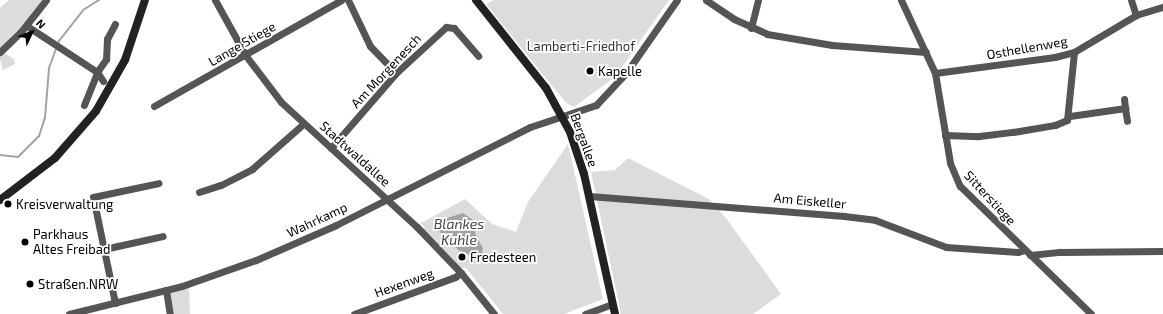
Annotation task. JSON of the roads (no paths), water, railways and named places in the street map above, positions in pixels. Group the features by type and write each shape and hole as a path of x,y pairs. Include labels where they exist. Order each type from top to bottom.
{"street":[{"path":"0,52 26,26 46,0"},
{"path":"0,200 55,158 96,111 125,60 145,0"},
{"name":"Stadtwaldallee","path":"215,0 246,56 281,102 303,124 388,200 461,273 494,314"},
{"name":"Lange Stiege","path":"154,106 246,56 341,0"},
{"path":"348,0 370,46 396,73"},
{"name":"Bergallee","path":"476,0 546,88 563,115 576,146 589,196 615,314"},
{"name":"Wahrkamp","path":"69,314 166,290 256,260 388,200 530,127 563,115 576,113 596,105 612,89 643,50 677,0"},
{"path":"706,0 751,28 783,38 826,44 926,52"},
{"path":"751,28 758,0"},
{"name":"Sitterstiege","path":"901,0 936,73 950,163 960,186 1091,314"},
{"path":"1131,0 1136,15"},
{"name":"Osthellenweg","path":"936,73 1055,57 1074,52 1136,15 1163,7"},
{"path":"84,105 96,72 106,59 107,39 115,24"},
{"path":"26,26 96,72 103,81"},
{"name":"Am Morgenesch","path":"331,148 396,73 443,30 450,26 459,33 478,56"},
{"path":"1070,116 1074,52"},
{"path":"1124,99 1127,121"},
{"path":"945,135 979,136 1013,132 1055,125 1070,116 1125,108"},
{"path":"199,192 252,169 303,124"},
{"path":"115,303 93,197 159,183"},
{"name":"Am Eiskeller","path":"589,196 844,216 875,220 946,247 1018,252 1024,250"},
{"path":"104,249 163,236"},
{"path":"1030,255 1060,252 1163,251"},
{"name":"Hexenweg","path":"354,314 455,277 461,273"},
{"path":"166,290 170,314"},
{"path":"585,314 612,304"}],"water":[{"name":"Blankes Kuhle","path":"463,213 472,219 476,236 483,248 482,255 476,258 458,250 435,227 443,219"}],"waterway":[{"path":"0,155 18,157 39,136 45,118 49,68 59,41 83,10 99,0"}],"place":[{"name":"Kapelle","path":"590,71"},
{"name":"Kreisverwaltung","path":"8,204"},
{"name":"Parkhaus Altes Freibad","path":"25,242"},
{"name":"Fredesteen","path":"462,257"},
{"name":"Straßen.NRW","path":"30,284"}],"park label":[{"name":"Lamberti-Friedhof","path":"581,46"}]}
